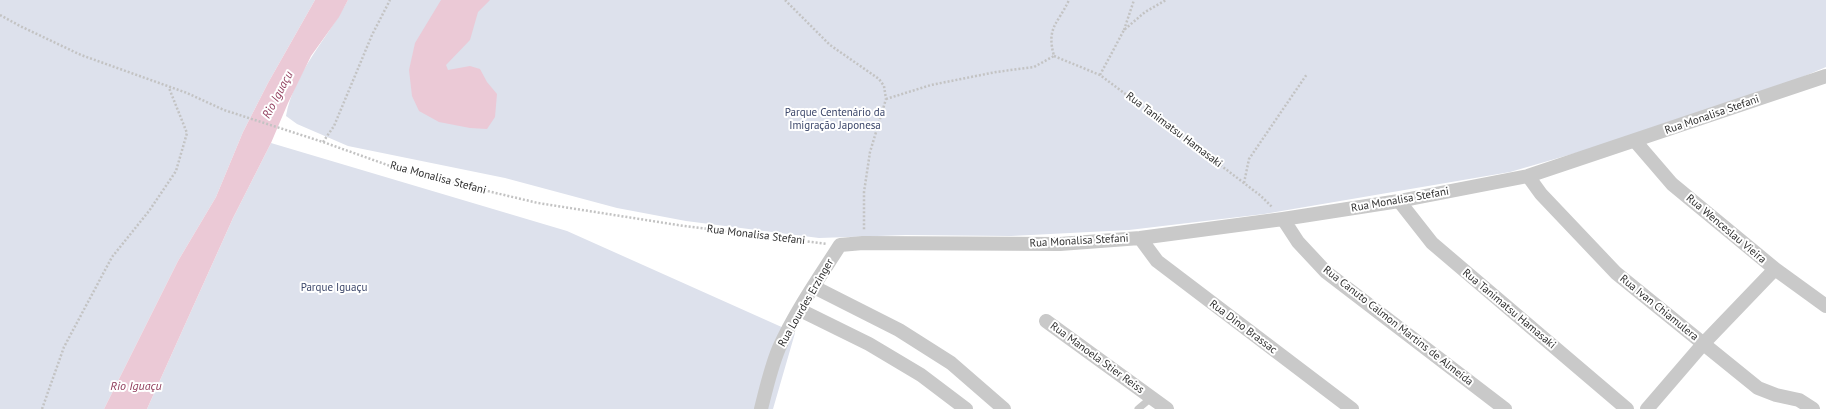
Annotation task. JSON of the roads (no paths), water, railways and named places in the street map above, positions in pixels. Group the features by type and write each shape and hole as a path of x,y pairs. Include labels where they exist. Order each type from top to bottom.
{"street":[{"name":"Rua Monalisa Stefani","path":"840,245 863,243 1060,244 1140,238 1283,219 1399,201 1528,176 1826,76"},
{"name":"Rua Wenceslau Vieira","path":"1635,141 1672,184 1775,269 1826,306"},
{"name":"Rua Ivan Chiamulera","path":"1528,176 1541,194 1616,273 1758,388 1776,395 1799,400 1813,409"},
{"name":"Rua Tanimatsu Hamasaki","path":"1399,201 1432,243 1627,409"},
{"name":"Rua Canuto Calmon Martins de Almeida","path":"1283,219 1298,242 1326,272 1505,409"},
{"name":"Rua Dino Brassac","path":"1140,238 1157,261 1352,409"},
{"name":"Rua Lourdes Erzinger","path":"761,409 766,387 779,348 800,310 840,245"},
{"path":"1647,409 1703,344 1775,269"},
{"path":"814,287 899,330 951,363 1004,409"},
{"path":"800,310 869,344 908,367 966,409"},
{"name":"Rua Manoela Stier Reiss","path":"1046,321 1167,409"}],"lane":[{"path":"1138,409 1152,398"}],"water":[{"name":"Rio Iguaçu","path":"315,0 348,0 339,17 311,56 288,103 271,143 233,218 147,409 104,409 178,261 216,197 243,132 268,83"},
{"path":"441,0 490,0 478,12 470,40 446,65 448,70 470,66 480,69 487,82 497,94 495,117 487,129 470,128 439,122 419,111 412,96 409,70 415,43"}],"park label":[{"name":"Parque Centenário da Imigração Japonesa","path":"835,119"},
{"name":"Parque Iguaçu","path":"334,288"}]}
